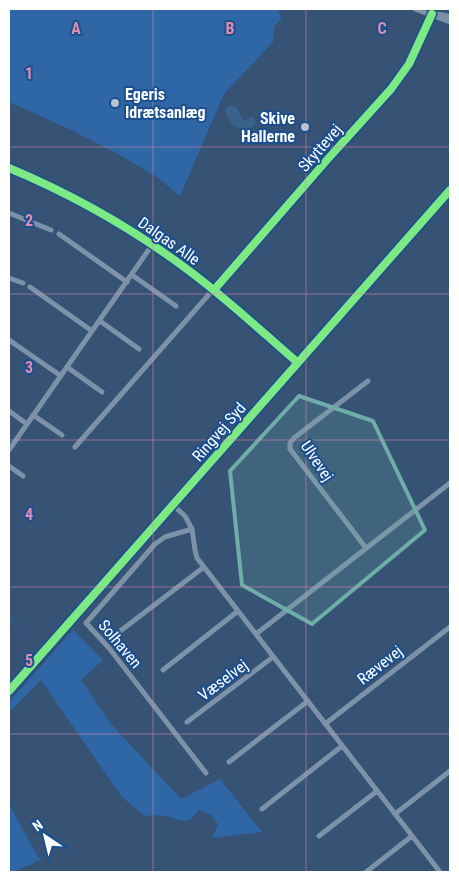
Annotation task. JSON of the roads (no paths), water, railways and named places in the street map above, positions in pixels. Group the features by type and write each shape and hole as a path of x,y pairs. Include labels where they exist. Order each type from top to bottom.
{"main road":[{"name":"Ringvej Syd","path":"9,692 450,190"}],"street":[{"path":"415,9 450,22"},
{"path":"432,14 450,17"},
{"name":"Skyttevej","path":"75,447 391,89 409,64 432,14"},
{"name":"Dalgas Alle","path":"9,168 74,197 152,245 214,290 298,363"},
{"path":"9,213 51,230"},
{"path":"59,234 127,282"},
{"path":"9,450 152,245"},
{"path":"132,275 176,306"},
{"path":"9,278 23,283"},
{"path":"30,287 92,331"},
{"path":"100,320 139,349"},
{"path":"9,340 60,376"},
{"path":"67,367 102,392"},
{"name":"Ulvevej","path":"366,548 290,449 290,443 368,381"},
{"path":"9,411 27,424"},
{"path":"33,415 62,435"},
{"path":"9,466 23,476"},
{"path":"256,634 450,483"},
{"path":"173,505 185,516 192,529 197,558 440,872"},
{"name":"Solhaven","path":"192,529 166,537 155,544 86,623 109,648 206,774"},
{"path":"119,632 204,567"},
{"path":"163,670 238,611"},
{"name":"Rævevej","path":"325,724 450,627"},
{"name":"Væselvej","path":"188,722 273,657"},
{"path":"228,762 308,701"},
{"path":"262,809 342,746"},
{"path":"394,814 450,770"},
{"path":"319,836 377,791"},
{"path":"366,872 412,836"}],"waterway":[{"path":"9,618 32,644"}],"place":[{"name":"Egeris Idrætsanlæg","path":"115,103"},
{"name":"Skive Hallerne","path":"305,127"}]}
